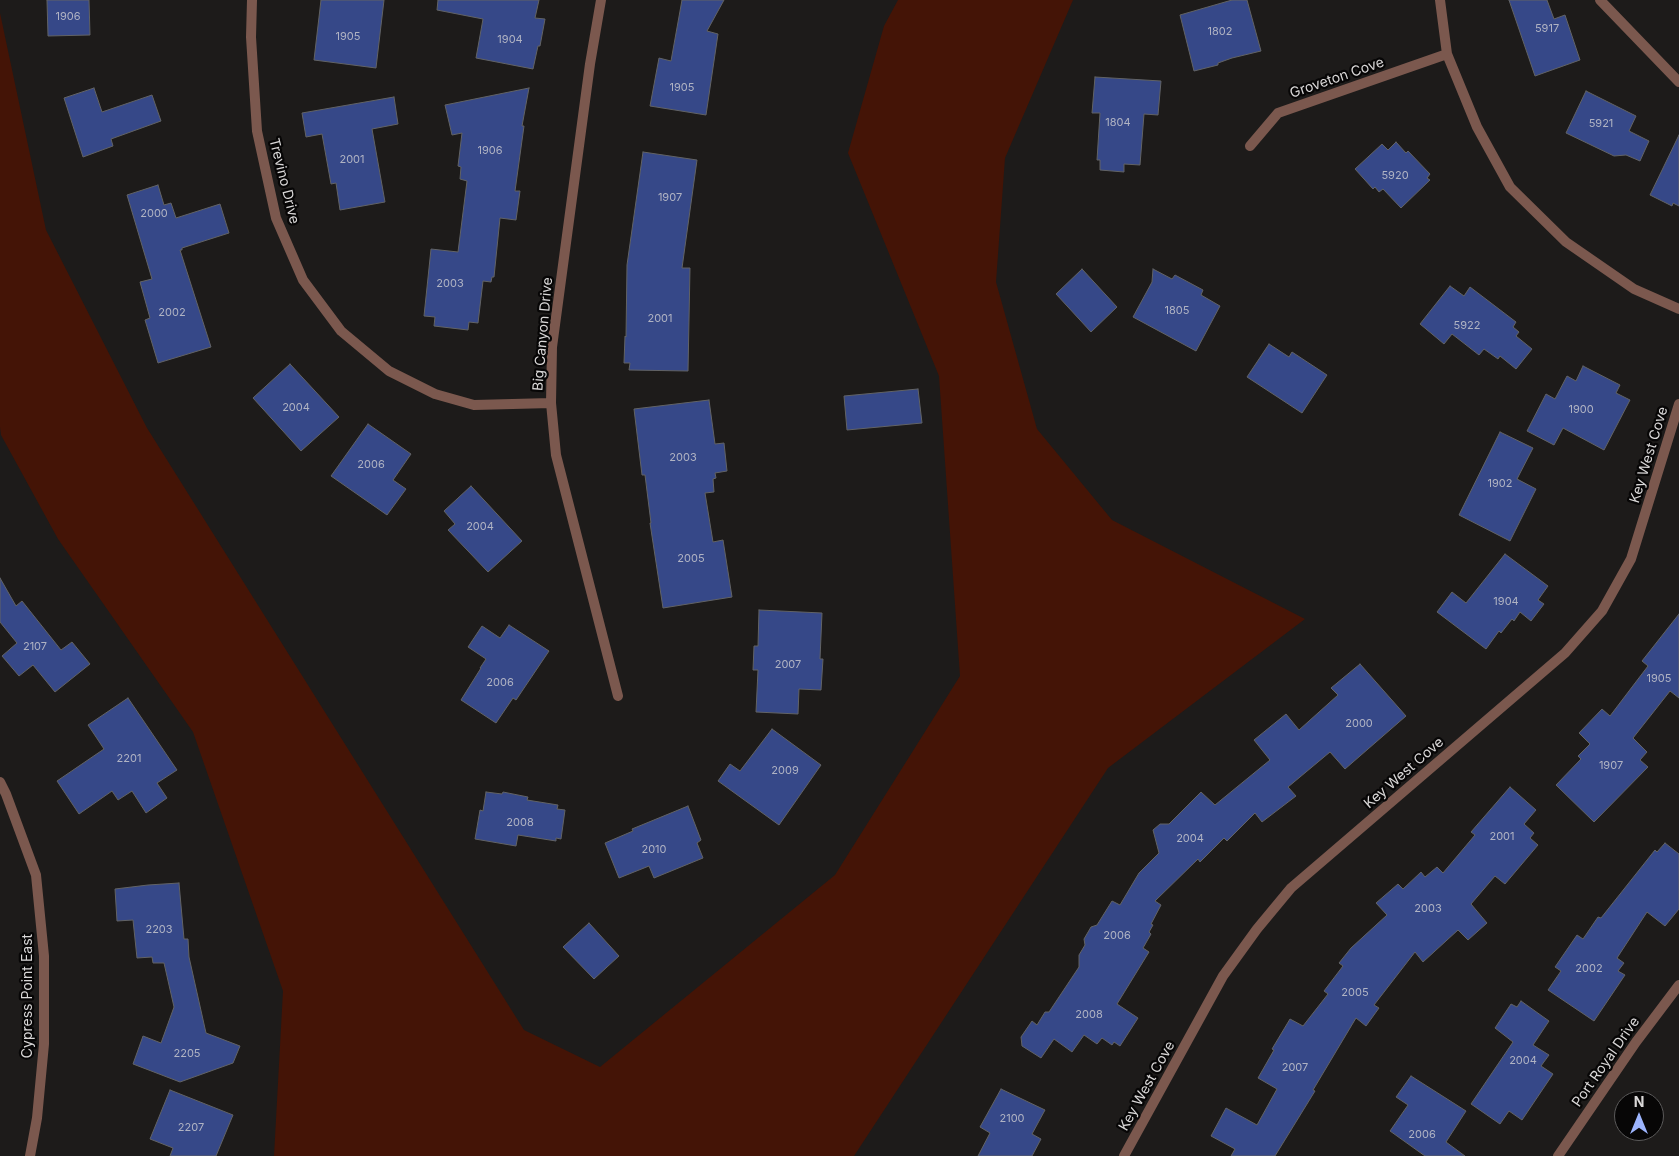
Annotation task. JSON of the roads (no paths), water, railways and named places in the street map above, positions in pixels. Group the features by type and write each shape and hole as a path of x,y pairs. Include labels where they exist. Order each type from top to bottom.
{"street":[{"name":"Trevino Drive","path":"252,0 251,37 257,131 276,218 303,280 341,331 389,371 436,394 474,404 551,403"},
{"name":"Big Canyon Drive","path":"600,0 588,74 552,347 551,403 556,455 618,696"},
{"path":"1440,0 1447,54 1477,127 1510,186 1566,242 1634,289 1679,309"},
{"path":"1600,0 1679,82"},
{"name":"Groveton Cove","path":"1250,146 1278,113 1447,54"},
{"name":"Key West Cove","path":"1124,1156 1223,976 1257,929 1291,888 1565,653 1602,611 1631,559 1679,404"},
{"name":"Cypress Point East","path":"0,782 36,874 44,956 44,1044 37,1118 30,1156"},
{"name":"Port Royal Drive","path":"1558,1156 1636,1042 1679,985"}]}
